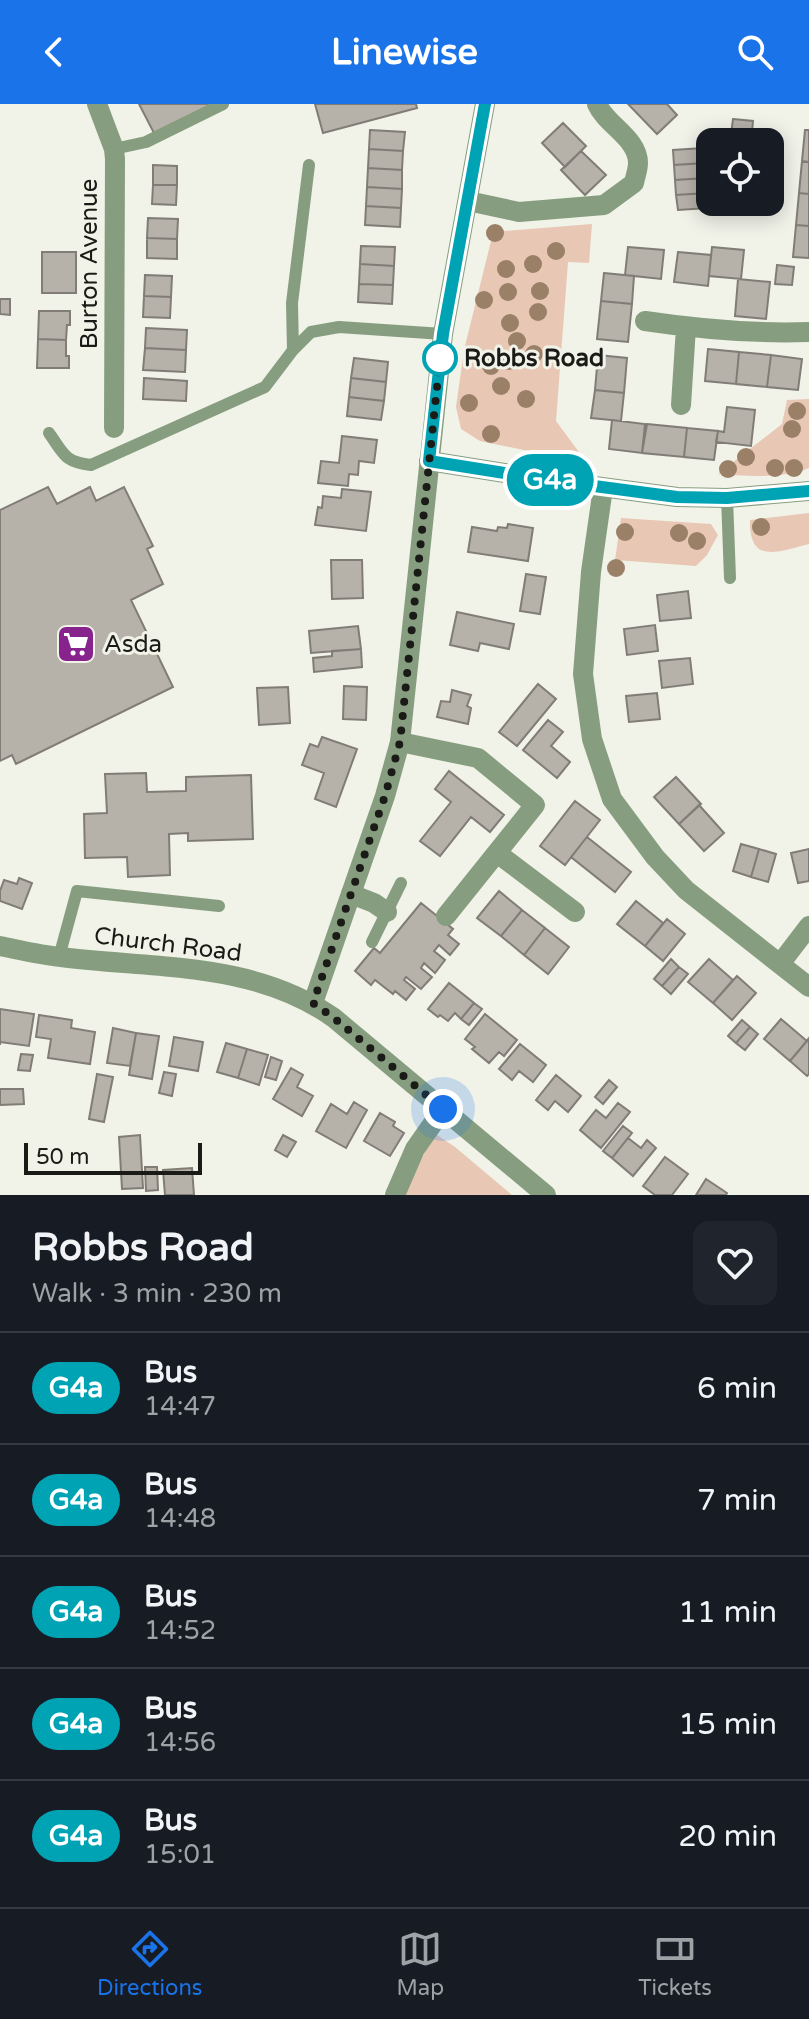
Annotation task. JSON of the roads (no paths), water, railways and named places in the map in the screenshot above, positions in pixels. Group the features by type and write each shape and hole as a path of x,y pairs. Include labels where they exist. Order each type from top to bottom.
{"street":[{"name":"Burton Avenue","path":"97,104 114,149 114,428"},
{"path":"313,1003 385,796 400,742 443,334 485,104"},
{"path":"468,201 519,212 604,205 634,183 638,161 628,140 597,104"},
{"path":"645,321 774,333 809,332"},
{"path":"681,405 686,327"},
{"path":"429,461 677,497 727,498 809,491"},
{"path":"603,488 591,572 583,674 592,739 612,799 655,857 686,890 809,987"},
{"path":"400,742 478,758 535,805 446,916"},
{"path":"497,853 575,912"},
{"path":"351,894 387,912"},
{"path":"780,964 809,926"},
{"name":"Church Road","path":"0,946 59,957 188,967 278,987 313,1003 334,1018 546,1195"},
{"path":"395,1195 415,1149 443,1109"}],"lane":[{"path":"114,149 146,142 223,104"},
{"path":"293,350 292,303 309,165"},
{"path":"49,433 65,456 74,463 91,465 265,387 311,332 339,327 443,334"},
{"path":"727,498 730,578"},
{"path":"372,942 401,883"},
{"path":"59,957 77,891 219,906"}],"place":[{"name":"Robbs Road","path":"440,358"},
{"name":"Asda","path":"76,644"}]}
